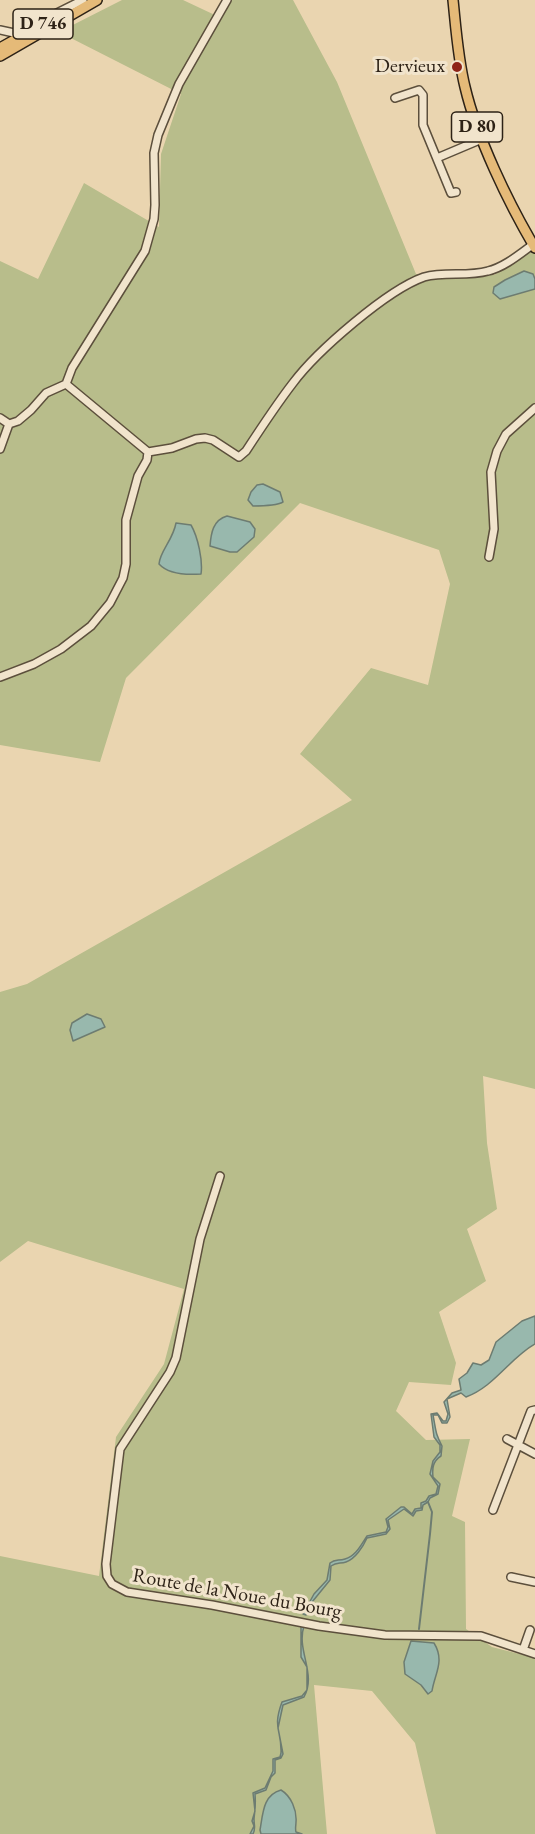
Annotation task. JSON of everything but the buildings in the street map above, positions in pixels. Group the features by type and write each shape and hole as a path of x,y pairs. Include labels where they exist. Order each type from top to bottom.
{"main road":[{"name":"D 746","path":"0,52 84,0"},
{"name":"D 746","path":"0,52 16,47 97,0"},
{"name":"D 80","path":"453,0 465,86 482,139 534,245"}],"street":[{"path":"0,30 14,33 25,31 84,0"},
{"path":"9,424 18,421 46,393 66,384 72,368 145,251 156,205 154,153 158,135 179,84 227,0"},
{"path":"395,98 419,90 423,94 423,125 451,194 456,192"},
{"path":"436,158 482,139"},
{"path":"66,384 148,452 172,448 205,438 213,440 239,457 246,451 294,381 339,336 374,307 422,278 441,273 486,272 498,268 534,245"},
{"path":"489,557 494,529 491,472 496,451 506,434 535,408"},
{"path":"0,418 9,424"},
{"path":"0,449 9,424"},
{"path":"0,677 34,664 61,649 91,626 110,603 123,578 126,564 126,520 138,476 147,460 148,452"},
{"name":"Route de la Noue du Bourg","path":"220,1176 200,1239 176,1358 170,1372 120,1449 106,1564 107,1576 112,1584 128,1592 212,1605 308,1624 392,1636 481,1636 535,1654"},
{"path":"493,1510 517,1443 531,1411 535,1410"},
{"path":"507,1439 535,1454"},
{"path":"511,1577 535,1581"},
{"path":"523,1650 530,1630"}],"green space":[{"path":"122,0 183,0 217,16 228,0 293,0 337,82 416,274 494,275 535,248 535,1089 483,1076 487,1143 497,1209 467,1229 486,1281 439,1312 456,1363 451,1385 409,1382 396,1411 426,1440 470,1439 452,1516 465,1522 466,1629 492,1647 535,1658 535,1834 436,1834 415,1743 372,1691 314,1685 327,1834 0,1834 0,1556 99,1576 116,1437 164,1364 184,1289 28,1241 0,1262 0,992 27,984 352,800 300,754 371,668 428,685 450,584 439,550 300,503 126,678 100,762 0,745 0,261 38,279 84,183 159,227 161,154 181,94 59,32"}],"water":[{"path":"524,271 533,274 535,289 500,299 493,293 494,287"},
{"path":"263,484 280,492 283,502 253,506 248,500 251,492 257,485"},
{"path":"227,516 250,522 255,529 254,537 237,552 210,546 216,524"},
{"path":"176,523 191,525 194,530 201,556 201,574 173,572 159,564"},
{"path":"87,1014 101,1019 105,1027 73,1041 70,1030 72,1023"},
{"path":"535,1316 535,1344 494,1380 476,1392 466,1397 461,1393 447,1399 450,1417 447,1423 442,1423 438,1415 433,1415 442,1446 441,1456 435,1462 433,1471 433,1477 440,1484 438,1494 430,1498 423,1505 422,1510 416,1511 413,1516 404,1509 388,1520 390,1529 386,1534 367,1538 353,1558 331,1566 330,1580 308,1607 306,1615 303,1614 314,1594 327,1580 330,1563 352,1555 367,1536 386,1532 388,1527 386,1519 401,1507 412,1514 415,1509 421,1508 421,1503 429,1496 436,1494 438,1486 430,1474 433,1461 440,1452 440,1445 434,1437 431,1414 437,1413 443,1421 446,1421 448,1414 444,1402 452,1393 461,1390 459,1379 467,1373 473,1363 481,1365 489,1360 496,1342 522,1321"},
{"path":"301,1624 304,1626 302,1644 307,1667 301,1657"},
{"path":"411,1641 434,1643 437,1649 438,1667 432,1691 428,1694 421,1685 405,1674 404,1662"},
{"path":"307,1691 304,1697 283,1705 278,1728 282,1702 302,1696"},
{"path":"280,1740 283,1754 281,1758 275,1760 275,1773 266,1790 255,1794 255,1810 253,1793 265,1788 273,1771 273,1759 280,1757"},
{"path":"281,1790 293,1804 296,1832 302,1834 261,1834 263,1811 267,1800 275,1792"}],"waterway":[{"path":"419,1629 432,1512 428,1502"}],"place":[{"name":"Dervieux","path":"457,67"}]}
